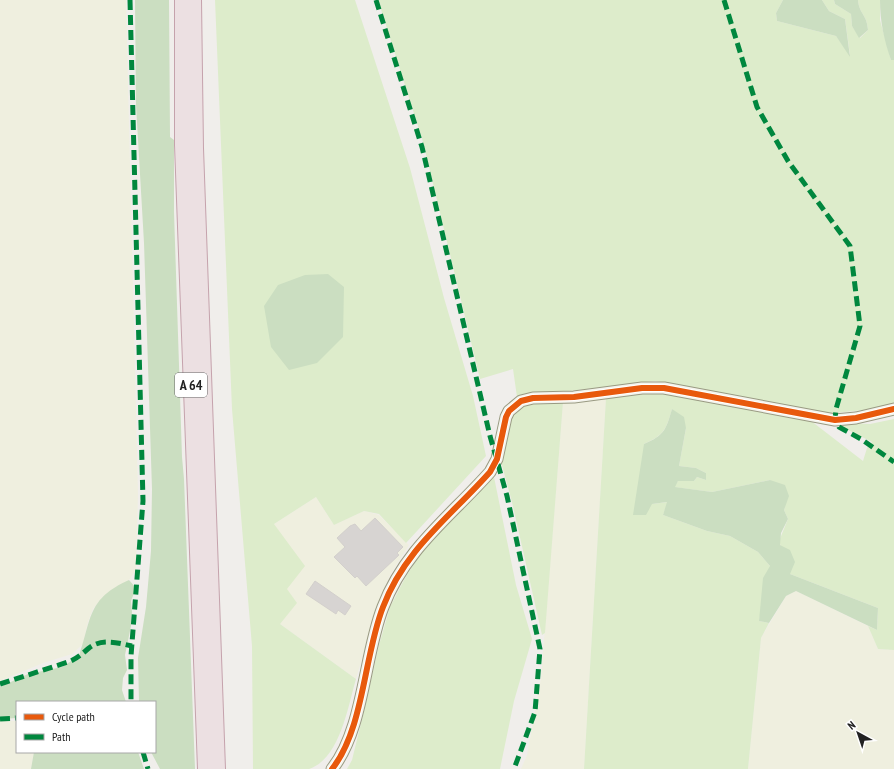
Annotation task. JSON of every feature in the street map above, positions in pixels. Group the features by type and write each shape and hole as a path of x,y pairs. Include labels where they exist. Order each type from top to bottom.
{"highway":[{"name":"A 64","path":"182,0 182,145 205,769"},
{"name":"A 64","path":"194,0 196,148 218,769"}],"street":[{"path":"332,769 345,748 352,727 374,633 389,591 402,567 418,546 490,472 497,459 506,417 509,411 521,401 533,398 574,397 653,388 697,394 835,420 856,418 894,409"}],"green space":[{"path":"0,0 126,0 138,494 136,570 129,580 101,599 93,609 88,622 83,644 72,654 43,663 0,681"},
{"path":"135,0 169,0 170,137 174,140 174,212 182,457 195,769 160,769 152,753 156,753 156,701 139,701 138,658 146,607 151,551 152,489 144,243 136,105"},
{"path":"215,0 355,0 410,168 444,298 473,396 486,456 406,543 379,514 364,511 334,525 316,497 274,524 305,566 287,589 297,603 280,624 356,679 346,717 335,743 328,755 320,763 309,769 253,769 252,646 232,409"},
{"path":"378,0 783,0 776,13 777,21 836,36 850,55 845,19 829,11 822,0 834,0 835,4 851,14 852,26 860,38 868,30 858,0 880,0 880,20 891,60 894,60 894,405 881,408 827,414 655,381 517,397 513,369 480,379 423,142"},
{"path":"783,0 822,0 829,11 845,19 850,57 836,36 777,21 776,13"},
{"path":"834,0 858,0 868,30 859,38 852,26 851,14 835,4"},
{"path":"880,0 894,0 894,60 891,60 884,38"},
{"path":"328,274 344,287 343,337 317,363 289,370 271,347 264,306 278,285 305,275"},
{"path":"651,391 806,417 863,461 867,448 872,442 842,427 847,423 870,424 894,419 894,650 878,649 868,626 877,630 878,608 790,574 779,541 788,519 784,510 786,501 770,480 712,492 674,487 678,481 694,481 697,477 706,480 706,473 696,468 679,466 686,428 672,409 666,427 660,435 644,444 652,504 668,502 663,515 707,531 730,536 758,552 770,566 759,621 769,623 761,638 748,769 584,769 606,398"},
{"path":"606,398 584,769 521,769 527,755 541,678 563,402"},
{"path":"529,402 563,402 545,633 542,635 512,502 500,458 509,420 515,410"},
{"path":"672,409 684,417 686,428 679,466 696,468 706,473 706,480 697,477 694,481 678,481 675,487 712,492 770,480 785,485 789,496 784,510 788,519 781,533 780,545 790,550 795,562 790,574 878,608 877,630 796,591 786,596 769,623 759,621 763,578 770,566 758,552 730,536 707,531 663,515 667,502 652,504 646,515 633,515 644,444 656,438 664,431"},
{"path":"494,477 516,585 532,639 514,701 500,769 347,769 352,760 379,645 390,607 423,549"},
{"path":"316,497 334,525 364,511 379,515 409,545 390,575 371,627 356,679 280,624 287,590 274,524"},
{"path":"129,580 136,588 131,601 131,626 125,655 127,670 123,678 122,690 126,701 16,701 16,718 0,719 0,687 28,674 62,667 79,656 93,611 98,602 115,587"},
{"path":"796,591 868,626 878,649 894,650 894,769 748,769 761,638 786,596"},
{"path":"0,721 16,721 16,753 34,753 31,769 0,769"},
{"path":"34,753 138,753 144,769 31,769"}],"building":[{"path":"375,518 403,547 397,553 399,555 366,586 357,576 355,578 334,557 345,547 337,538 350,526 355,524 361,531"},
{"path":"315,581 351,606 345,615 338,610 336,614 306,594"}],"marked path":[{"path":"130,0 143,501 131,656 131,701"},
{"path":"376,0 422,147 490,436 507,496 540,649 535,712 514,769"},
{"path":"724,0 757,107 788,161 850,246 860,326 836,409 835,420 839,427 861,439 894,462"},
{"path":"0,684 71,661 89,648 99,643 110,642 132,646"},
{"path":"0,719 16,718"},
{"path":"143,753 148,769"}],"cycle path":[{"path":"332,769 343,753 351,734 377,626 392,586 416,551 490,472 497,459 506,417 509,411 521,401 533,398 574,397 642,388 664,388 835,420 856,418 894,409"}]}
